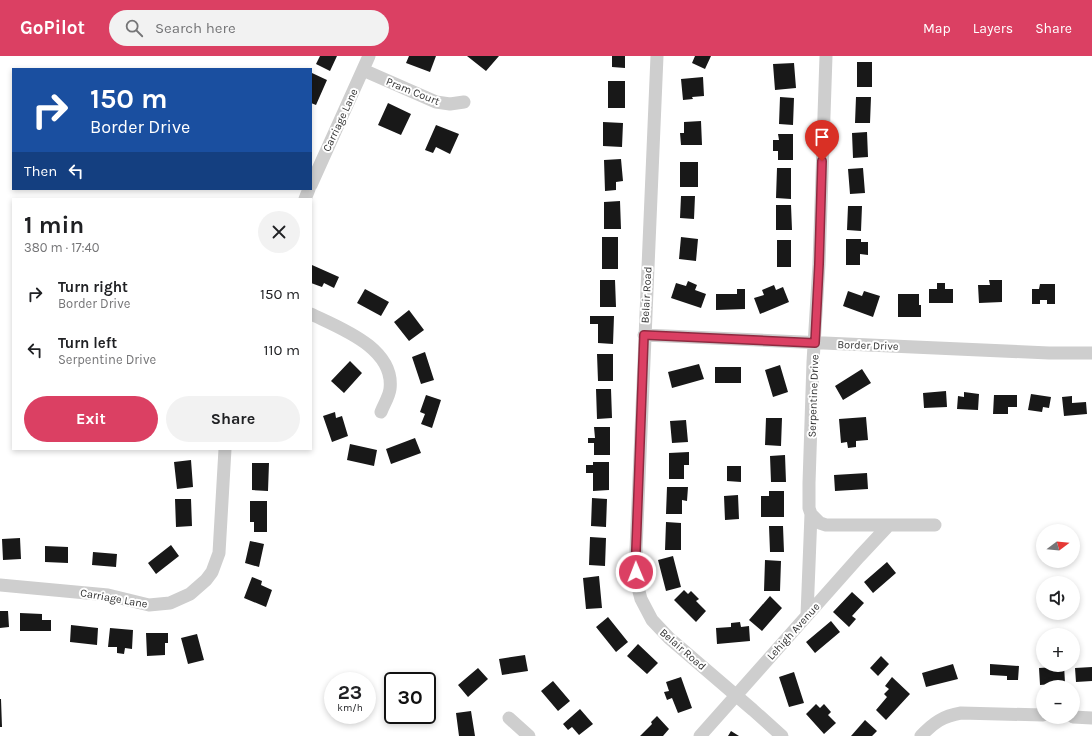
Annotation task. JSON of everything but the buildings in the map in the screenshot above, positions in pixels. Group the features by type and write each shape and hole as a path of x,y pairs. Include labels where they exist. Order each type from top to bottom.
{"street":[{"name":"Carriage Lane","path":"312,183 369,56"},
{"name":"Belair Road","path":"657,56 644,335 636,550 637,584 646,610 660,630 782,736"},
{"name":"Serpentine Drive","path":"808,615 811,514 809,508 809,483 819,264 826,56"},
{"name":"Pram Court","path":"363,70 436,102 450,104 464,102"},
{"path":"312,314 353,334 371,346 386,366 390,383 390,391 380,412"},
{"name":"Border Drive","path":"644,335 1049,353 1092,353"},
{"name":"Carriage Lane","path":"0,586 108,595 149,605 170,603 190,594 206,580 212,572 221,545 225,450"},
{"path":"811,514 820,523 826,525 935,525"},
{"name":"Lehigh Avenue","path":"700,736 888,526"},
{"path":"921,736 935,722 961,713 1036,715"},
{"path":"1080,717 1092,718"},
{"path":"509,718 529,736"}],"route":[{"path":"636,572 644,335 815,343 822,161"}]}
